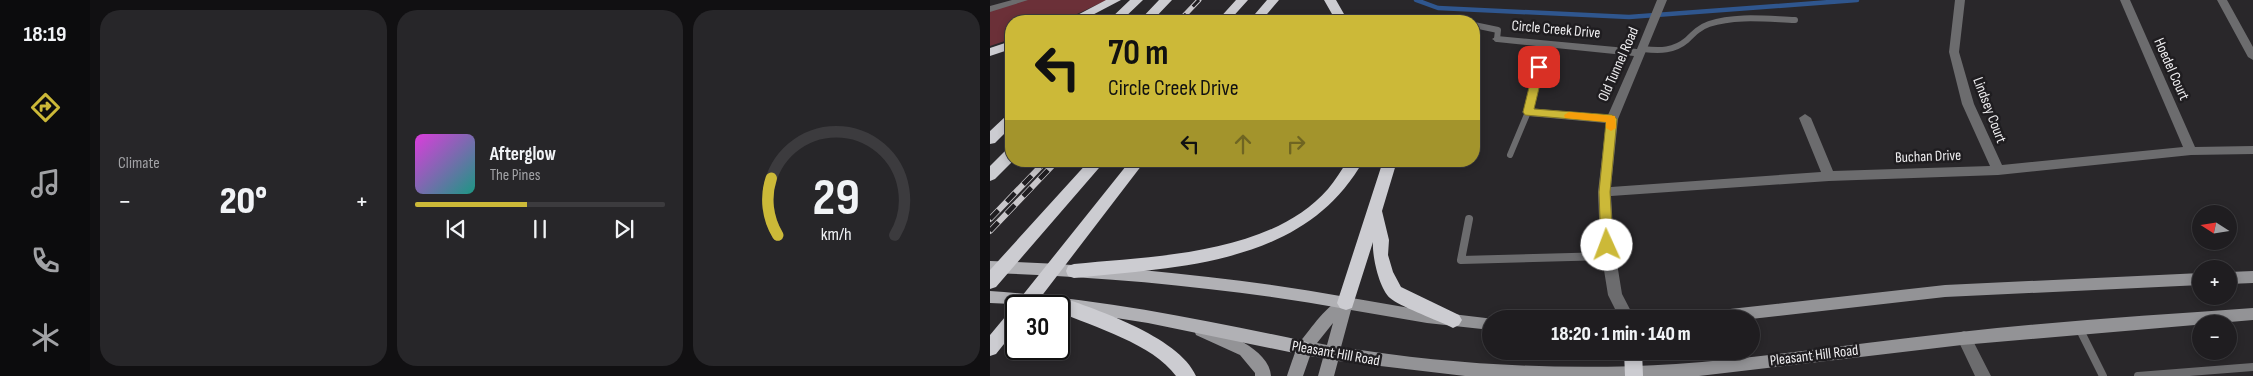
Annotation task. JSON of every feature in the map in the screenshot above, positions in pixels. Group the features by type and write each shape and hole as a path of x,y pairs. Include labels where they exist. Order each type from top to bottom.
{"highway":[{"path":"1084,15 1115,0"},
{"path":"1121,15 1137,0"},
{"path":"1151,15 1166,0"},
{"path":"1228,15 1242,0"},
{"path":"1260,15 1273,0"},
{"path":"1330,0 1339,15"},
{"path":"990,52 1005,47"},
{"path":"990,139 1005,125"},
{"path":"990,175 1005,160"},
{"path":"990,282 1093,167"},
{"path":"1106,205 1134,167"},
{"path":"1033,295 1106,205 1140,167"},
{"path":"1074,271 1191,257 1255,243 1284,231 1308,216 1330,198 1347,178 1353,167"},
{"path":"1346,303 1376,212 1388,167"},
{"path":"1376,212 1381,240 1380,255 1385,272 1395,292 1453,320"},
{"path":"1070,310 1147,342 1170,356 1187,376"},
{"path":"990,348 1005,330"},
{"path":"1634,360 1635,375"}],"main road":[{"path":"990,267 1074,271 1204,282 1482,323"},
{"path":"2237,278 2253,277"},
{"path":"1760,312 1945,291 2192,279"},
{"name":"Pleasant Hill Road","path":"990,297 1005,298"},
{"path":"1295,376 1304,348 1324,321 1346,303"},
{"path":"1326,376 1346,303"},
{"name":"Pleasant Hill Road","path":"1070,305 1187,324 1332,353 1412,365 1521,375 1635,375 1964,338 2253,314"},
{"path":"1187,324 1245,350 1263,371 1263,376"}],"street":[{"path":"990,10 1023,0"},
{"name":"Lindsey Court","path":"1960,0 1954,52 1968,104 1998,170"},
{"name":"Hoedel Court","path":"2125,0 2191,151"},
{"path":"2221,0 2253,57"},
{"name":"Old Tunnel Road","path":"1623,310 1615,295 1609,256 1604,192 1612,119 1658,10"},
{"name":"Circle Creek Drive","path":"1497,39 1642,51"},
{"path":"1528,112 1612,119"},
{"path":"1805,118 1829,176"},
{"name":"Buchan Drive","path":"1604,192 1829,176 1998,170 2191,151 2253,150"},
{"path":"1964,338 1983,376"}],"lane":[{"path":"1642,51 1660,50 1677,46 1692,33 1714,22 1754,19 1795,20"},
{"path":"1480,26 1498,30 1497,39"},
{"path":"1510,155 1528,112 1539,67"},
{"path":"1469,219 1461,260 1609,256"},
{"path":"2079,328 2102,376"},
{"path":"2138,376 2253,367"}],"shaded area":[{"path":"1023,0 1107,0 1075,15 1005,15 1005,41 990,46 990,9"}],"waterway":[{"path":"1416,0 1438,8 1629,17 1857,0"}],"railway":[{"path":"1185,15 1199,0"},
{"path":"990,219 1040,167"},
{"path":"990,231 1051,167"}],"slow traffic":[{"path":"1569,115 1612,119 1611,128"}],"route":[{"path":"1539,67 1528,112 1612,119 1604,192 1607,245"}]}
